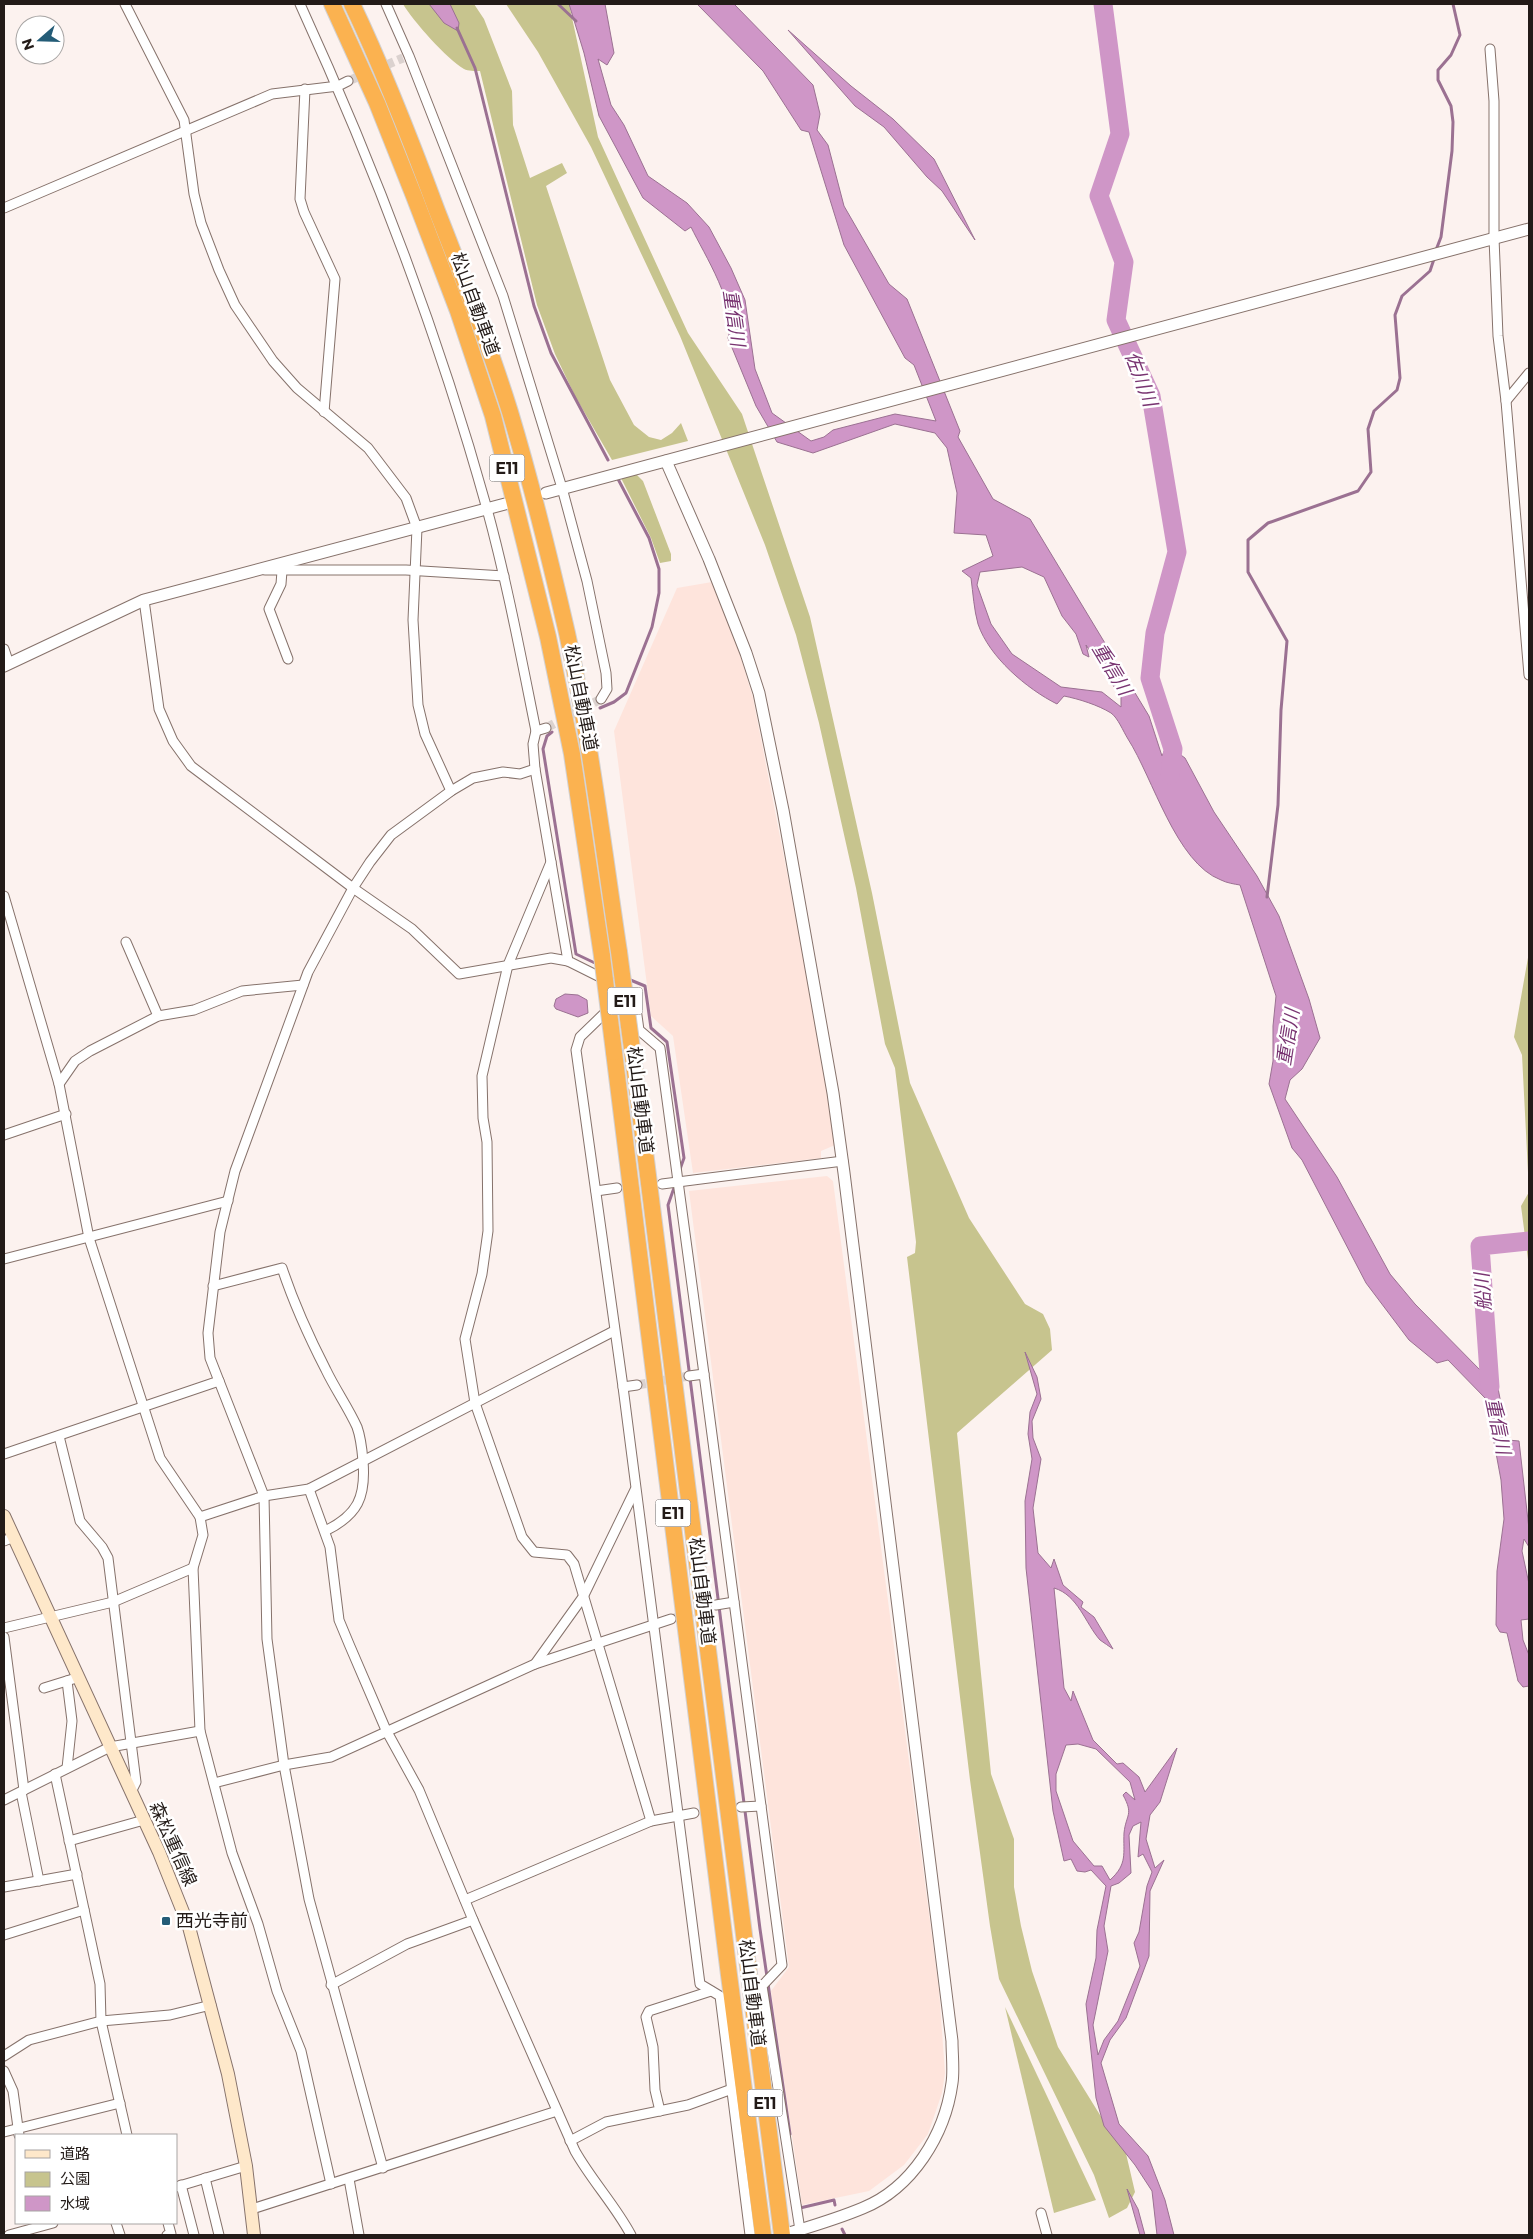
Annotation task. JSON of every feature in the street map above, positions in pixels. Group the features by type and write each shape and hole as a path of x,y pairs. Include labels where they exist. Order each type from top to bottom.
{"highway":[{"name":"松山自動車道","path":"332,4 377,103 414,196 458,311 493,416 550,646 572,754 602,956 763,2235"},
{"name":"松山自動車道","path":"352,4 393,96 474,305 510,412 540,520 567,635 589,750 619,952 783,2235"}],"main road":[{"name":"森松重信線","path":"4,1516 9,1539 51,1618 73,1679 110,1747 190,1927 228,2074 246,2166 254,2235"}],"street":[{"path":"125,4 184,120 194,194 201,223 235,305 273,361 297,388 368,448 406,498 417,528 417,571 413,620 418,705 425,734 451,791"},
{"path":"300,4 338,86 376,179 420,296 487,509 504,576 536,731 533,744 535,769 568,961"},
{"path":"389,6 406,57 503,296 562,488 587,581 606,673 607,689 601,699"},
{"path":"1490,48 1494,101 1494,238 1498,336 1506,401 1529,675"},
{"path":"4,208 272,94 338,86 348,81"},
{"path":"305,89 300,199 335,279 324,412"},
{"path":"546,492 1529,229"},
{"path":"1506,401 1529,373"},
{"path":"666,461 709,559 746,653 759,693 821,1024 843,1161 950,2032 952,2082 946,2113 933,2144 904,2181 888,2194 864,2208 806,2231 783,2235"},
{"path":"4,649 6,665 144,600 505,504"},
{"path":"262,569 282,571 417,571 504,576"},
{"path":"282,571 281,584 269,609 288,659"},
{"path":"144,600 159,709 173,741 192,766 353,888 412,929 459,974 551,958 568,961 634,994 639,1030 660,1048 680,1183 782,1965 762,1986 806,2231"},
{"path":"536,731 546,728"},
{"path":"383,2168 331,1985 309,1899 284,1766 268,1639 264,1496 210,1358 208,1333 220,1232 235,1171 303,985 353,888 391,835 451,791 473,778 503,772 520,774 535,769"},
{"path":"551,862 508,965 482,1076 483,1118 487,1142 488,1231 482,1274 465,1340 475,1403 522,1537 534,1552 567,1555 574,1564 651,1822"},
{"path":"4,896 59,1084 89,1238 160,1458 200,1517 203,1535 193,1568 200,1731 232,1852 258,1924 277,1991 301,2051 332,2184"},
{"path":"126,942 158,1016"},
{"path":"59,1084 75,1061 90,1051 158,1016 194,1010 242,991 303,985"},
{"path":"618,986 611,1007 580,1037 576,1050 623,1387 700,1984 720,1996 750,2235"},
{"path":"4,1135 66,1114"},
{"path":"662,1184 843,1161"},
{"path":"596,1191 617,1188"},
{"path":"4,1259 228,1201"},
{"path":"214,1286 282,1268 306,1330 356,1426 363,1448 365,1479 359,1502 338,1524 325,1531"},
{"path":"200,1517 264,1496 308,1489 614,1331"},
{"path":"689,1376 704,1374"},
{"path":"4,1454 219,1381"},
{"path":"623,1387 638,1385"},
{"path":"59,1436 80,1521 102,1547 108,1558 136,1782 131,1792"},
{"path":"308,1489 330,1547 339,1620 386,1730 419,1790 472,1920 570,2141 586,2170 620,2214 631,2235"},
{"path":"535,1664 583,1597 635,1490"},
{"path":"4,1628 113,1602 193,1568"},
{"path":"716,1606 734,1602"},
{"path":"214,1783 331,1757 386,1730 535,1664 671,1619"},
{"path":"4,1637 23,1791 38,1881"},
{"path":"44,1688 73,1679 72,1721 67,1768"},
{"path":"4,1800 110,1747 200,1731"},
{"path":"55,1774 100,1984 101,2020 127,2134"},
{"path":"742,1807 761,1806"},
{"path":"465,1900 651,1822 694,1813"},
{"path":"69,1841 144,1820"},
{"path":"4,1887 77,1874"},
{"path":"4,1935 84,1910"},
{"path":"331,1985 407,1944 472,1920"},
{"path":"660,2111 655,2090 653,2047 646,2017 649,2011 711,1991"},
{"path":"4,2056 29,2040 101,2020 170,2015 211,2005"},
{"path":"4,2070 13,2092 18,2131"},
{"path":"570,2141 606,2122 688,2105 732,2089"},
{"path":"4,2132 18,2131 120,2103"},
{"path":"252,2209 558,2111"},
{"path":"194,2235 179,2186 246,2166"},
{"path":"205,2178 219,2235"},
{"path":"349,2179 359,2235"},
{"path":"1041,2213 1047,2235"},
{"path":"9,2235 33,2226 46,2224"},
{"path":"167,2235 171,2234 168,2224"}],"shaded area":[{"path":"712,582 737,645 753,698 813,1006 835,1145 821,1151 821,1158 693,1173 673,1036 651,1016 614,731 677,588"},
{"path":"827,1176 833,1181 939,1990 945,2073 942,2093 928,2134 904,2165 869,2191 802,2205 771,1991 789,1967 689,1191"}],"green space":[{"path":"403,4 474,4 484,19 512,91 513,125 530,178 562,163 567,173 546,186 610,380 634,425 649,437 661,440 672,433 681,423 688,441 612,460 575,396 555,354 537,305 480,71 470,71 457,64 422,29"},
{"path":"506,4 569,4 598,137 688,333 742,414 810,617 872,893 910,1083 969,1218 1025,1304 1043,1314 1050,1329 1052,1350 957,1433 991,1774 1014,1839 1014,1887 1032,1971 1058,2047 1100,2115 1124,2145 1135,2192 1127,2208 1109,2218 1094,2175 999,1979 970,1780 907,1257 915,1253 916,1242 895,1068 885,1044 856,888 819,723 796,635 765,545 680,336 591,147 538,52"},
{"path":"636,474 643,481 671,554 671,561 660,563 651,538 621,478"},
{"path":"1529,952 1529,1192 1522,1055 1514,1037"},
{"path":"1529,1192 1529,1267 1521,1206"},
{"path":"1005,2007 1096,2200 1054,2213"}],"water":[{"path":"429,4 450,4 459,23 458,31 444,23"},
{"name":"重信川","path":"569,4 605,4 614,53 607,65 598,59 611,105 624,125 648,176 687,203 709,227 731,268 745,300 755,369 772,413 811,441 824,437 833,430 895,414 936,421 914,365 905,358 844,245 809,132 801,130 763,71 697,4 734,4 813,85 820,114 817,130 828,145 844,206 889,284 907,299 960,431 958,437 993,499 1030,519 1149,716 1162,756 1167,745 1185,758 1214,812 1257,876 1279,916 1309,999 1320,1038 1302,1069 1290,1080 1285,1099 1337,1177 1390,1274 1415,1304 1483,1373 1497,1383 1508,1440 1519,1441 1529,1529 1529,1547 1524,1539 1522,1551 1529,1584 1529,1619 1521,1620 1523,1640 1529,1655 1529,1686 1523,1687 1518,1681 1507,1633 1500,1632 1496,1625 1497,1571 1504,1519 1501,1480 1486,1399 1448,1360 1437,1363 1409,1340 1366,1283 1302,1160 1292,1148 1269,1084 1273,1061 1273,1026 1276,996 1240,885 1228,883 1205,871 1191,856 1167,818 1137,756 1114,715 1094,705 1064,696 1057,704 1045,698 1010,671 991,648 978,624 971,578 962,571 993,556 986,535 954,533 957,493 947,448 935,433 895,424 813,453 777,442 756,406 728,338 730,326 729,312 719,281 691,227 685,231 643,198 599,116 584,53","holes":["1022,567 1044,577 1062,616 1076,634 1083,654 1089,657 1086,645 1121,697 1121,707 1102,692 1061,687 1012,654 991,624 977,585 980,572"]},
{"path":"788,30 851,86 893,119 934,159 975,240 942,191 927,177 884,127 855,106"},
{"path":"565,994 578,995 587,1000 588,1013 578,1017 556,1009 554,1006 556,999"},
{"path":"1025,1352 1037,1377 1041,1399 1032,1421 1033,1438 1041,1459 1033,1508 1038,1553 1051,1568 1054,1559 1063,1585 1083,1602 1081,1607 1094,1617 1113,1649 1100,1640 1075,1603 1054,1588 1064,1688 1071,1701 1073,1691 1093,1740 1117,1764 1123,1763 1139,1777 1145,1792 1177,1748 1160,1802 1150,1815 1146,1839 1155,1868 1164,1860 1150,1891 1149,1956 1126,2018 1110,2040 1101,2063 1119,2124 1148,2156 1165,2200 1174,2235 1157,2235 1152,2191 1135,2165 1104,2126 1096,2098 1086,2004 1096,1958 1097,1930 1106,1886 1091,1870 1085,1872 1077,1871 1071,1859 1064,1861 1053,1811 1026,1568 1025,1501 1032,1459 1028,1434 1030,1412 1037,1394","holes":["1078,1744 1096,1749 1130,1782 1135,1800 1126,1792 1123,1795 1129,1811 1124,1833 1123,1858 1120,1869 1110,1880 1102,1866 1094,1866 1073,1841 1056,1791 1056,1774 1066,1745","1141,1822 1138,1857 1143,1854 1152,1872 1147,1886 1139,1932 1134,1943 1140,1966 1118,2021 1104,2040 1098,2055 1093,2025 1108,1951 1104,1926 1111,1886 1119,1883 1131,1873 1129,1835 1133,1826"]},
{"path":"1127,2189 1138,2209 1145,2235 1140,2235"}],"waterway":[{"path":"558,4 576,21"},
{"name":"佐川川","path":"1103,4 1120,134 1099,196 1124,262 1116,320 1151,396 1177,552 1155,633 1150,678 1173,749 1170,775"},
{"path":"1436,250 1441,237 1452,151 1453,122 1451,106 1438,80 1438,70 1451,55 1460,35 1453,4"},
{"path":"457,28 475,68 534,306 551,353 608,460"},
{"path":"1267,897 1278,805 1281,710 1287,641 1248,572 1248,540 1268,523 1358,491 1371,472 1368,429 1374,411 1397,390 1400,378 1395,315 1402,296 1430,271 1434,259"},
{"path":"600,708 614,702 626,693 652,627 659,593 659,569 649,538 618,479"},
{"path":"552,732 547,736 543,749 576,954 597,964"},
{"path":"628,979 645,986 651,1028 667,1042 684,1158 679,1172"},
{"path":"675,1185 668,1205 760,1929 790,2134"},
{"name":"船川","path":"1490,1387 1480,1246 1529,1241"},
{"path":"800,2205 800,2208 834,2200 835,2205"},
{"path":"842,2229 845,2235"}],"tunnel":[{"path":"348,81 403,58"},
{"path":"546,728 601,699"},
{"path":"637,1385 689,1376"},
{"path":"671,1619 716,1605"}],"place":[{"name":"西光寺前","path":"166,1921"}]}
